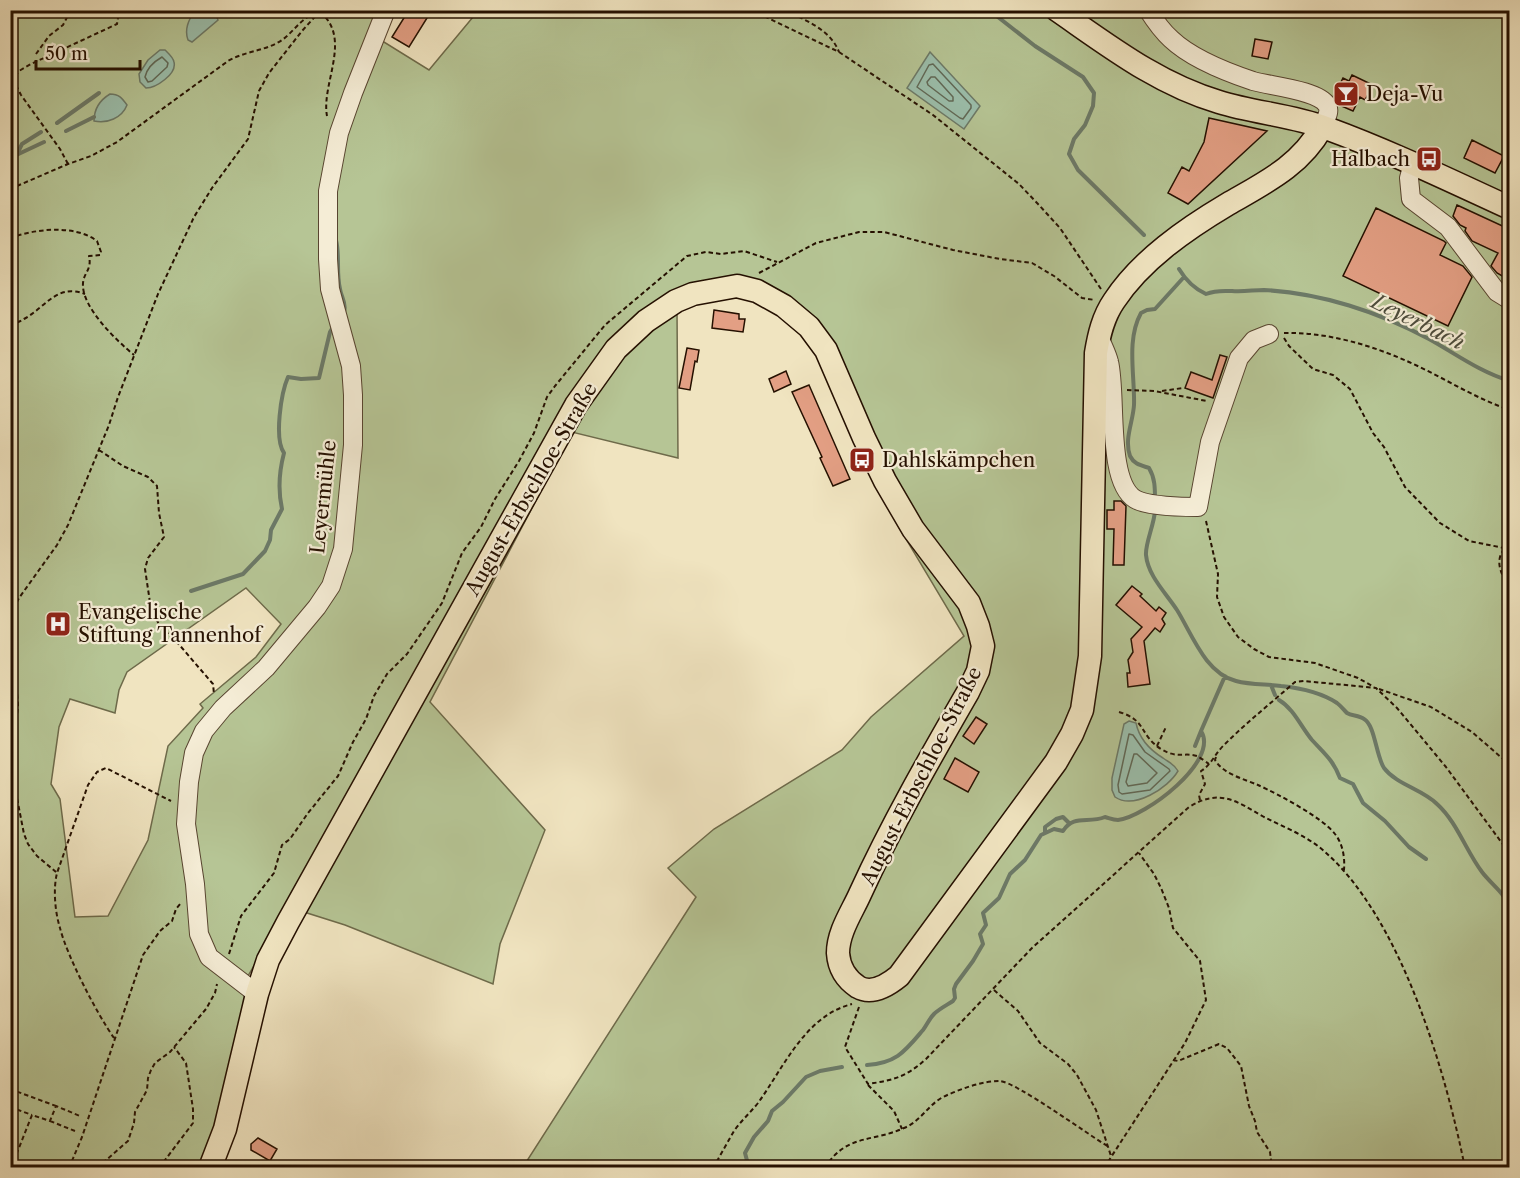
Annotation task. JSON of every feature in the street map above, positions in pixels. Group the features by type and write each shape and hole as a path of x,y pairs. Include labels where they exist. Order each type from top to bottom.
{"main road":[{"path":"1057,10 1151,73 1180,88 1220,103 1322,127 1413,163 1509,208"},
{"name":"August-Erbschloe-Straße","path":"210,1167 225,1129 257,994 268,960 288,922 576,405 616,349 646,321 693,294 737,286 750,289 784,306 809,327 826,350 860,430 885,481 913,529 969,603 978,626 983,646 978,671 892,829 843,930 838,952 841,970 849,981 864,990 885,987 899,976 1056,762 1082,710 1090,656 1096,353 1107,294 1129,282 1201,220 1269,180 1303,155 1322,127"}],"street":[{"path":"373,10 375,35"},
{"name":"Leyermühle","path":"257,994 209,957 199,934 196,891 186,824 189,782 194,753 204,731 219,712 266,668 317,607 331,586 343,549 353,445 352,376 348,350 330,289 328,190 342,126 386,10"},
{"path":"1148,10 1170,38 1197,56 1254,81 1321,99 1328,109 1322,127"},
{"path":"1413,163 1409,178 1411,199 1448,227 1497,292 1509,300"},
{"path":"1099,336 1109,363 1117,464 1123,484 1130,496 1138,501 1167,506 1198,507 1210,442 1239,358 1254,340 1275,333"}],"path":[{"path":"36,54 49,36 63,25 71,10"},
{"path":"68,164 60,149 21,95 13,79 19,71 31,64 117,24 116,10"},
{"path":"750,289 751,277 777,261 816,243 859,232 884,232 952,249 1032,263 1054,276 1082,298 1107,294 1060,228 1019,184 933,115 839,52 751,10"},
{"path":"785,10 822,30 835,41 839,52"},
{"path":"321,12 331,26 335,64 325,106 327,116 333,123 342,126"},
{"path":"10,189 92,156 117,142 228,61 240,54 273,46 307,17 321,12"},
{"path":"10,616 68,525 158,294 194,217 248,139 259,91 269,73 302,31 321,12"},
{"path":"10,210 15,212 15,216 10,220"},
{"path":"10,238 44,230 80,232 97,241 101,252 100,255 89,256 89,270 83,282 85,294 95,315 134,355"},
{"path":"10,325 24,320 58,293 75,290 85,294"},
{"path":"1275,333 1318,335 1369,346 1411,362 1475,396 1509,410"},
{"path":"1275,333 1313,369 1334,375 1350,389 1405,487 1440,523 1469,541 1504,548"},
{"path":"1161,392 1183,388"},
{"path":"1127,391 1140,389 1161,392 1223,405"},
{"path":"99,450 142,474 157,486 164,537 148,558 146,569 151,609 160,626 213,684 214,699 219,712"},
{"path":"1198,507 1207,523 1214,553 1218,574 1217,597 1224,617 1238,637 1269,657 1315,663 1431,707 1472,732 1509,765"},
{"path":"1509,544 1504,548 1498,560 1509,588"},
{"path":"10,643 13,646 18,705 13,758 16,793 24,834 37,856 57,873"},
{"path":"1200,800 1199,795 1205,784 1202,771 1248,723 1293,684 1304,681 1376,688 1397,708 1446,767 1509,854"},
{"path":"1119,712 1136,719 1157,746 1175,756 1197,756 1209,764"},
{"path":"1157,746 1166,727"},
{"path":"1217,754 1215,760 1219,766 1276,793 1314,816 1335,833 1342,846 1344,871"},
{"path":"114,1038 86,988 60,930 55,882 57,873 88,785 97,772 106,768 174,802"},
{"path":"868,1084 886,1082 909,1074 1032,948 1189,807 1200,800 1215,796 1247,807 1323,850 1344,871 1378,916 1413,993 1449,1102 1465,1167"},
{"path":"1104,1167 1185,1043 1206,1000 1200,961 1173,928 1169,908 1161,888 1139,853"},
{"path":"69,1167 82,1137 143,955 160,931 172,921 176,909 189,894 196,891"},
{"path":"97,1167 128,1141 135,1123 135,1112 147,1090 151,1070 206,1009 216,993 224,969"},
{"path":"993,989 1018,1011 1040,1043 1068,1064 1077,1075 1096,1110 1112,1156"},
{"path":"713,1167 735,1130 758,1103 782,1065 808,1031 838,1007 860,1002 845,1047 868,1084 894,1111 902,1129"},
{"path":"1173,1060 1178,1061 1219,1044 1227,1048 1241,1066 1249,1107 1256,1121 1257,1132 1270,1152 1272,1167"},
{"path":"159,1167 193,1123 194,1109 186,1063 174,1047"},
{"path":"825,1167 831,1158 849,1144 902,1129 920,1118 940,1099 969,1087 1002,1081 1047,1106 1109,1148"},
{"path":"10,1089 81,1116"},
{"path":"50,1121 56,1106"},
{"path":"10,1107 75,1131"},
{"path":"11,1167 11,1162 32,1115"},
{"path":"11,1162 23,1167"}],"shaded area":[{"path":"10,11 373,11 379,39 429,70 478,11 1509,11 1509,1167 523,1167 696,897 668,868 714,829 842,750 871,717 964,636 897,524 865,462 808,336 769,305 730,296 703,299 677,310 678,458 572,432 430,702 545,830 500,944 493,984 345,925 288,907 241,988 249,994 228,1090 201,1167 11,1167","holes":["246,588 281,624 256,657 200,704 203,708 168,746 148,840 108,916 75,917 60,799 51,784 59,727 70,699 115,713 119,690 127,672"]}],"water":[{"path":"194,11 214,11 218,20 192,42 188,40 187,28"},
{"path":"160,50 165,50 170,55 174,67 165,80 146,88 140,82 139,74 148,60"},
{"path":"930,52 980,106 964,129 907,88"},
{"path":"110,94 122,98 127,105 125,110 114,119 104,122 94,121 98,105"},
{"path":"1129,721 1136,723 1142,739 1178,771 1159,790 1131,801 1115,797 1112,790 1112,778 1124,724"}],"building":[{"path":"411,10 432,10 409,47 392,37"},
{"path":"1255,39 1272,42 1268,59 1252,56"},
{"name":"Deja-Vu","path":"1352,75 1373,85 1365,100 1360,97 1353,111 1339,105 1334,96 1343,78 1349,81"},
{"path":"1209,118 1267,131 1188,204 1168,193 1182,167 1189,171 1204,142"},
{"path":"1472,140 1504,156 1495,173 1464,158"},
{"path":"1457,205 1509,229 1509,280 1497,273 1491,266 1498,253 1472,241 1465,231 1466,228 1460,225 1453,216"},
{"path":"1376,208 1444,241 1446,243 1440,255 1463,266 1472,277 1448,326 1343,276"},
{"path":"714,310 739,314 739,319 745,319 743,332 712,328"},
{"path":"687,348 699,350 690,390 679,388"},
{"path":"1220,355 1227,357 1213,398 1185,388 1191,372 1212,380"},
{"path":"786,371 791,384 774,392 769,379"},
{"path":"809,385 850,479 833,486 792,392"},
{"path":"1114,501 1121,501 1126,506 1124,565 1113,565 1114,529 1107,529 1107,510 1114,510"},
{"path":"1132,586 1156,611 1159,607 1166,613 1162,619 1165,624 1160,632 1155,628 1144,641 1150,684 1128,687 1127,673 1130,673 1128,660 1133,652 1131,639 1142,627 1116,605"},
{"path":"976,717 987,724 974,744 963,736"},
{"path":"955,758 979,772 968,792 944,779"},
{"path":"258,1138 277,1149 270,1161 251,1150 251,1144"}],"waterway":[{"name":"Leyerbach","path":"989,10 1035,46 1083,77 1094,93 1093,106 1085,125 1074,139 1069,154 1078,170 1144,235"},
{"path":"57,123 99,93"},
{"path":"66,131 94,117"},
{"path":"17,154 22,144 41,132"},
{"path":"10,158 44,142"},
{"path":"336,240 344,312"},
{"name":"Leyerbach","path":"1179,269 1191,283 1206,294 1222,291 1285,292 1307,295 1370,312 1410,329 1478,368 1510,381"},
{"path":"1155,500 1154,479 1149,468 1133,461 1128,450 1134,405 1132,346 1136,324 1141,313 1155,309 1184,277"},
{"path":"191,591 243,574 265,551 271,530 282,509 280,481 284,453 279,437 279,427 285,384 288,377 319,378 333,327"},
{"path":"1155,511 1146,551 1147,563 1200,652 1216,670 1236,681 1288,687 1325,696 1347,713 1368,722 1384,768 1396,779 1431,799 1444,811 1476,864 1501,893 1510,908"},
{"path":"867,1065 886,1062 900,1055 934,1014 953,1001 956,984 983,944 980,934 986,925 983,913 999,898 1010,874 1025,860 1041,835 1054,829 1063,831 1077,821 1105,817 1118,820 1130,817 1161,798 1190,772 1200,757 1204,743 1201,731 1225,676"},
{"path":"1271,685 1275,695"},
{"path":"1279,700 1289,708 1312,740 1328,757 1340,778 1353,784 1363,803 1385,821 1409,847 1426,859"},
{"path":"1195,746 1201,731"},
{"path":"1045,832 1045,827 1056,819 1063,817 1069,823"},
{"path":"749,1168 745,1153 754,1137 768,1121 772,1111 806,1077 820,1071 842,1067"}],"place":[{"name":"Deja-Vu","path":"1346,94"},
{"name":"Halbach","path":"1429,159"},
{"name":"Dahlskämpchen","path":"862,460"},
{"name":"Evangelische Stiftung Tannenhof","path":"58,624"}]}
